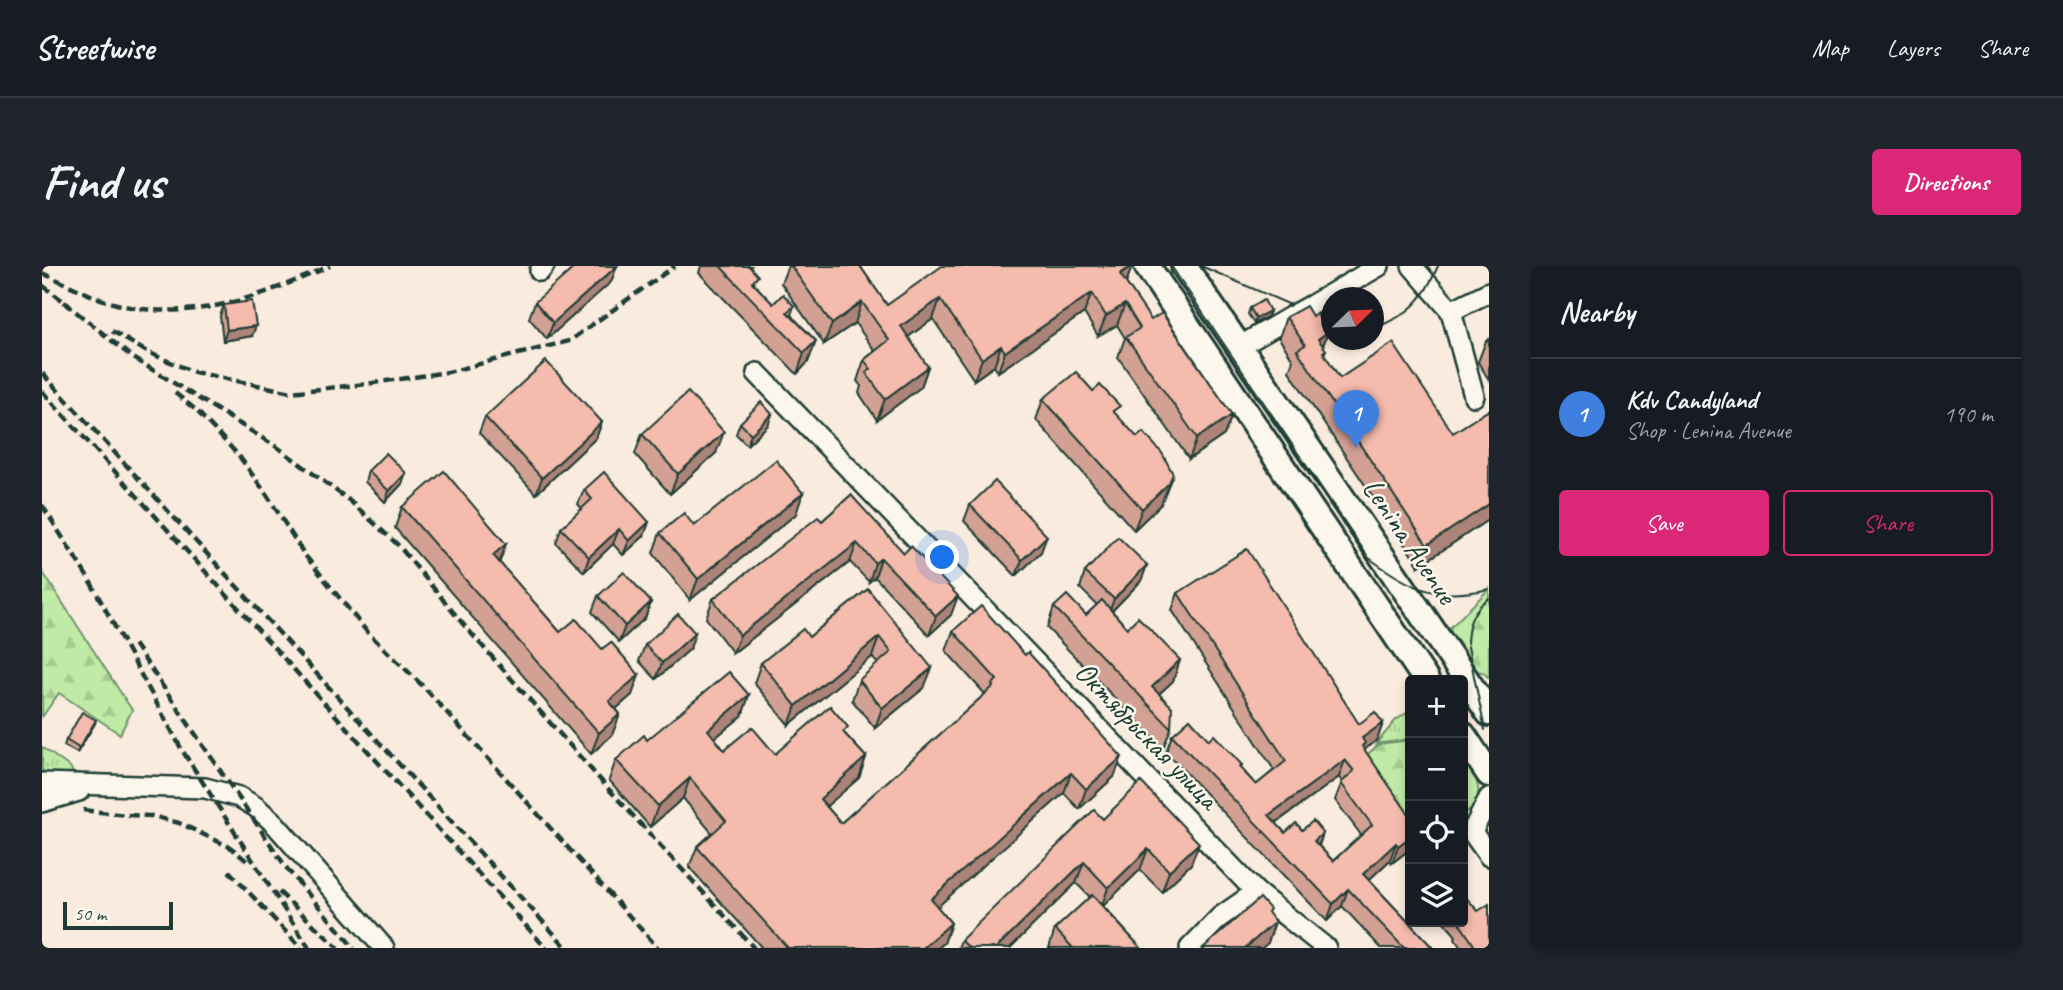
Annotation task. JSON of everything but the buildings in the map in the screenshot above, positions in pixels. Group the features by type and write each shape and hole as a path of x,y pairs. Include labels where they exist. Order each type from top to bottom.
{"main road":[{"path":"1147,266 1423,675"},
{"name":"Lenina Avenue","path":"1184,266 1485,699"},
{"path":"1465,738 1489,774"}],"street":[{"path":"1239,347 1379,266"},
{"path":"1412,266 1451,311 1474,396"},
{"path":"1451,311 1489,292"},
{"name":"Октябрьская улица","path":"757,373 1256,892 1326,948"},
{"path":"42,783 205,788 239,797 256,807 274,823 384,948"},
{"path":"42,802 100,786"},
{"path":"1489,798 1472,832 1489,856"},
{"path":"1190,948 1220,917 1256,892"}],"green space":[{"path":"42,571 132,710 120,734 59,693 42,717"},
{"path":"1489,589 1489,678 1483,672 1468,671 1446,632"},
{"path":"1405,714 1405,740 1376,744 1396,720"},
{"path":"1405,741 1405,831 1358,763 1379,744"},
{"path":"42,747 71,768 73,774 70,778 42,771"},
{"path":"1468,763 1478,787 1476,802 1468,810"}],"tram line":[{"path":"1171,266 1369,558 1398,578 1425,590 1454,594 1489,589"},
{"path":"1201,266 1321,318"},
{"path":"1384,324 1406,312 1421,298 1438,266"},
{"path":"1485,730 1467,642 1472,617 1489,598"}],"railway":[{"path":"42,273 106,301 164,311 221,305 248,298 330,266"},
{"path":"112,331 147,352 194,372 291,392 366,384 448,372 569,341 675,266"},
{"path":"42,285 70,306"},
{"path":"64,302 132,357 280,449 350,501 399,546 463,624 605,785 754,948"},
{"path":"42,373 567,948"},
{"path":"42,391 546,948"},
{"path":"175,393 197,411 239,456 304,554 368,633 423,686 658,948"},
{"path":"42,505 90,581 182,750 309,948"},
{"path":"134,644 288,870 354,948"},
{"path":"83,810 152,816 179,823 230,847 247,861"},
{"path":"229,871 301,948"},
{"path":"279,892 338,948"}],"place":[{"name":"Kdv Candyland","path":"1356,448"}]}
